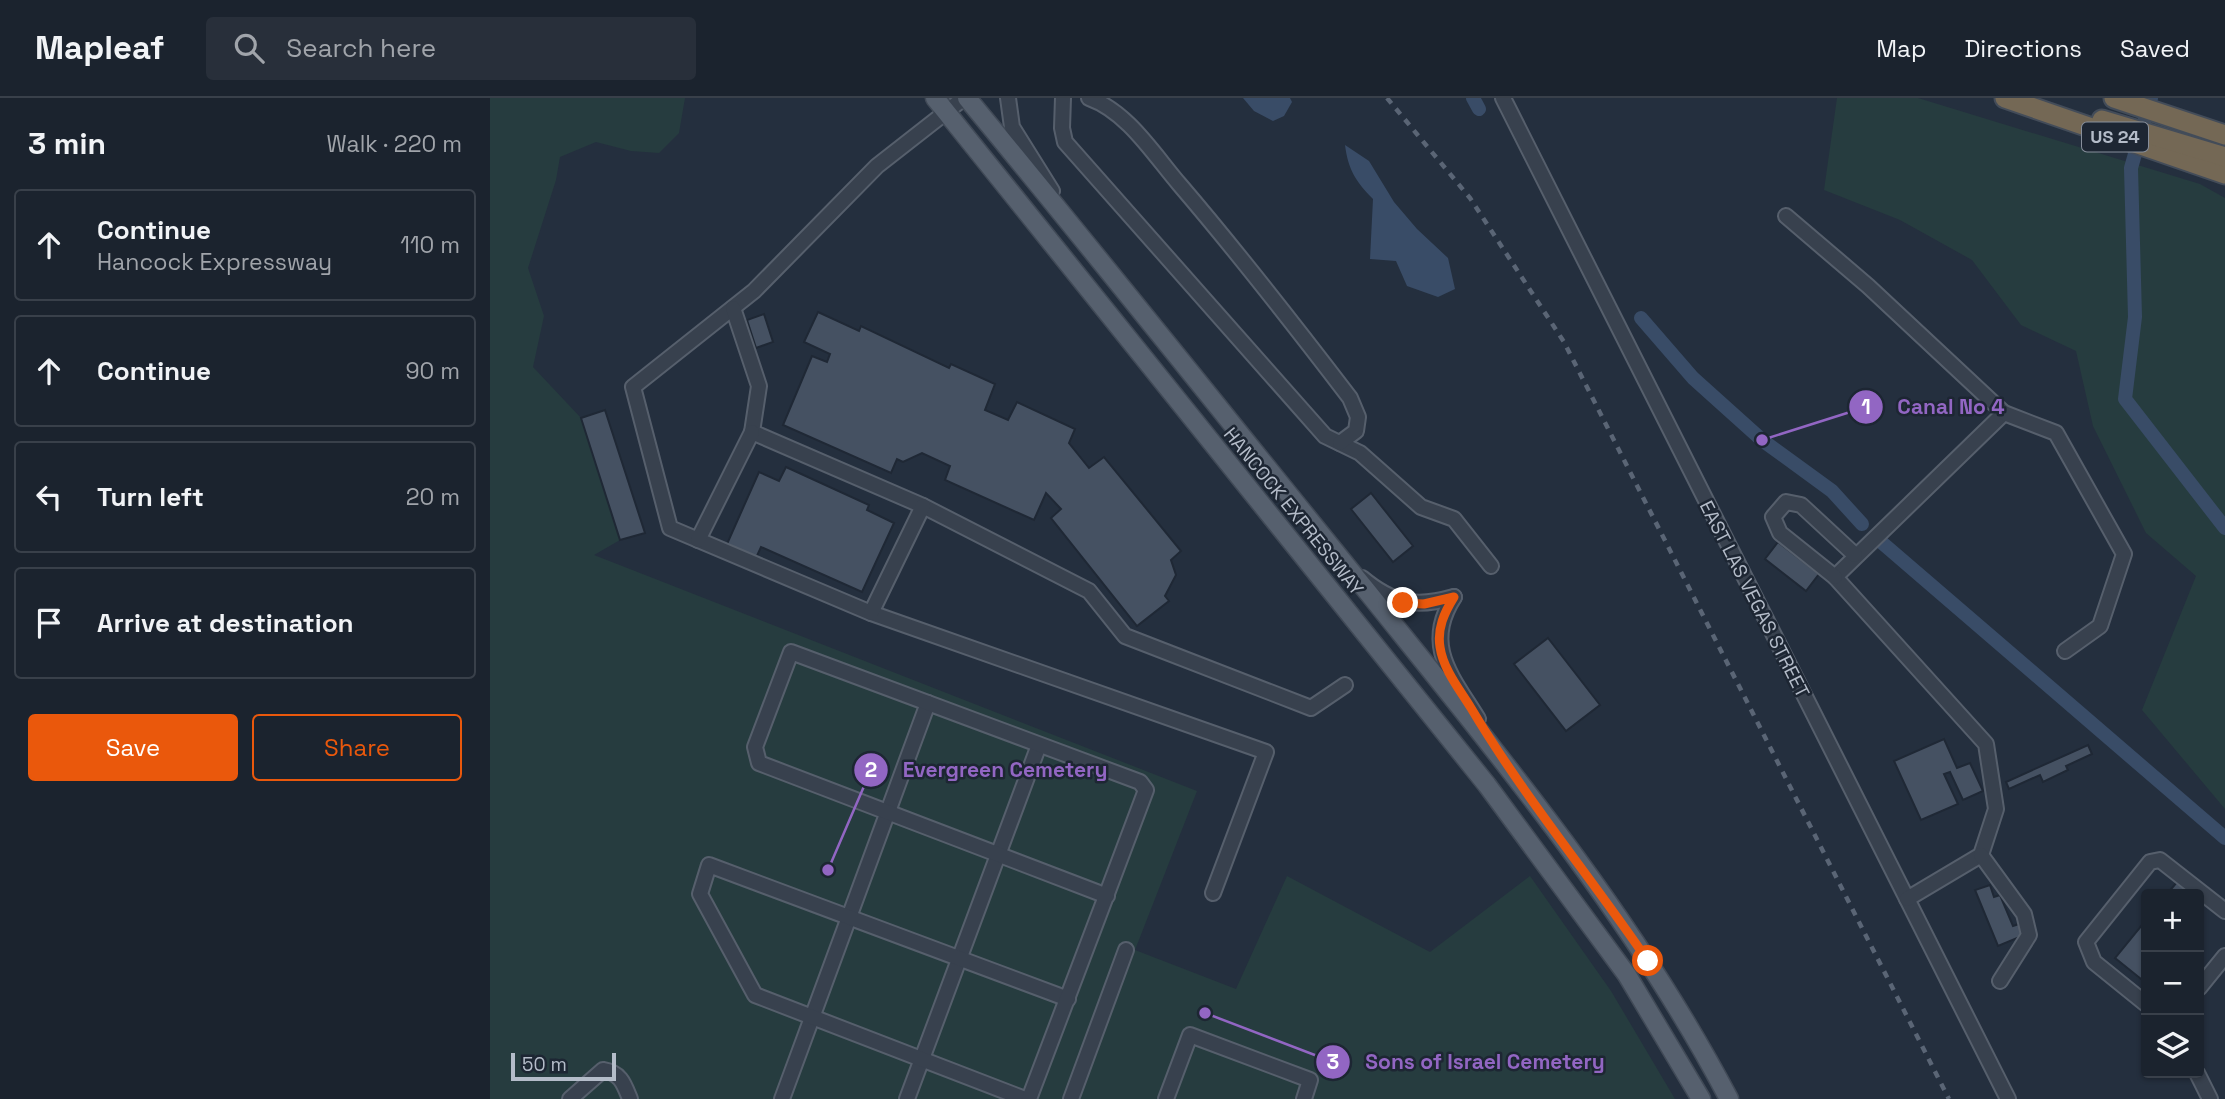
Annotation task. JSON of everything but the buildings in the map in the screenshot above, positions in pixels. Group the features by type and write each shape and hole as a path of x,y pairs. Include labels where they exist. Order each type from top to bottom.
{"highway":[{"name":"US 24","path":"2005,98 2225,174"},
{"path":"2027,98 2225,157"},
{"name":"US 24","path":"2114,98 2225,135"}],"main road":[{"name":"HANCOCK EXPRESSWAY","path":"966,98 1342,561 1587,871 1700,1044 1729,1099"},
{"name":"HANCOCK EXPRESSWAY","path":"940,105 1487,785 1627,975 1701,1099"}],"street":[{"path":"966,98 940,105 754,291 633,387 670,528 871,613 1266,752 1213,893"},
{"path":"1008,98 1012,127 1087,245"},
{"path":"1063,98 1062,128 1065,142 1325,436 1360,453 1421,507 1454,519 1491,566"},
{"path":"1089,98 1105,104 1126,122 1203,213 1350,398 1358,417 1356,431 1340,443"},
{"name":"EAST LAS VEGAS STREET","path":"1503,98 2008,1099"},
{"path":"1786,216 1868,286 2004,413 2056,433 2123,554 2100,626 2066,651"},
{"path":"698,540 752,432 759,386 733,308"},
{"path":"1835,577 2004,413"},
{"path":"752,432 923,506 1089,591 1125,636 1311,708 1346,685"},
{"path":"1855,555 1801,505 1786,502 1773,517 1780,533 1835,577 1986,744 1996,809 1981,855 1907,899"},
{"path":"871,613 923,506"},
{"path":"1342,561 1371,585 1403,603 1424,604 1454,597 1441,626 1442,657 1509,772"},
{"path":"1068,999 709,864 699,894 755,995 1027,1099 1068,999 1107,896 1146,790 1140,782 790,652 755,747 759,763 1107,896"},
{"path":"782,1099 928,703"},
{"path":"907,1099 1039,745"},
{"path":"1981,855 2024,914 2029,936 2000,981"},
{"path":"2141,1000 2094,962 2086,942 2150,862 2160,860 2225,911"},
{"path":"1072,1099 1126,950"},
{"path":"2204,982 2225,956"},
{"path":"1166,1099 1190,1035 1310,1080 1304,1099"},
{"path":"570,1099 603,1070 613,1072 622,1080 630,1099"},
{"path":"2200,1078 2210,1099"}],"green space":[{"path":"490,98 685,98 679,133 659,153 631,151 596,142 560,157 556,180 528,268 544,316 533,367 581,418 620,540 594,555 1197,791 1135,950 1236,989 1287,876 1430,952 1530,876 1611,991 1675,1099 490,1099"},
{"path":"1837,98 1918,98 2200,184 2225,198 2225,809 2142,710 2196,576 2146,533 2093,426 2076,351 2021,325 1972,260 1900,220 1824,190"}],"water":[{"path":"1243,98 1290,98 1292,102 1284,116 1273,121 1254,111"},
{"path":"1345,145 1369,161 1394,202 1417,229 1448,258 1455,289 1438,297 1407,286 1396,261 1370,259 1373,199 1354,175"}],"waterway":[{"path":"1473,98 1479,109"},
{"path":"2151,98 2131,168 2135,317 2125,399 2225,528"},
{"path":"1641,318 1693,378 1762,440 1832,491 1862,524"},
{"path":"1880,541 2225,838"}],"railway":[{"path":"1387,98 1470,198 1564,342 1949,1099"}],"place":[{"name":"Canal No 4","path":"1762,440"},
{"name":"Evergreen Cemetery","path":"828,870"},
{"name":"Sons of Israel Cemetery","path":"1205,1013"}],"route":[{"path":"1403,603 1424,604 1454,597 1444,616 1439,635 1442,657 1448,669 1509,772 1587,871 1648,961"}]}
